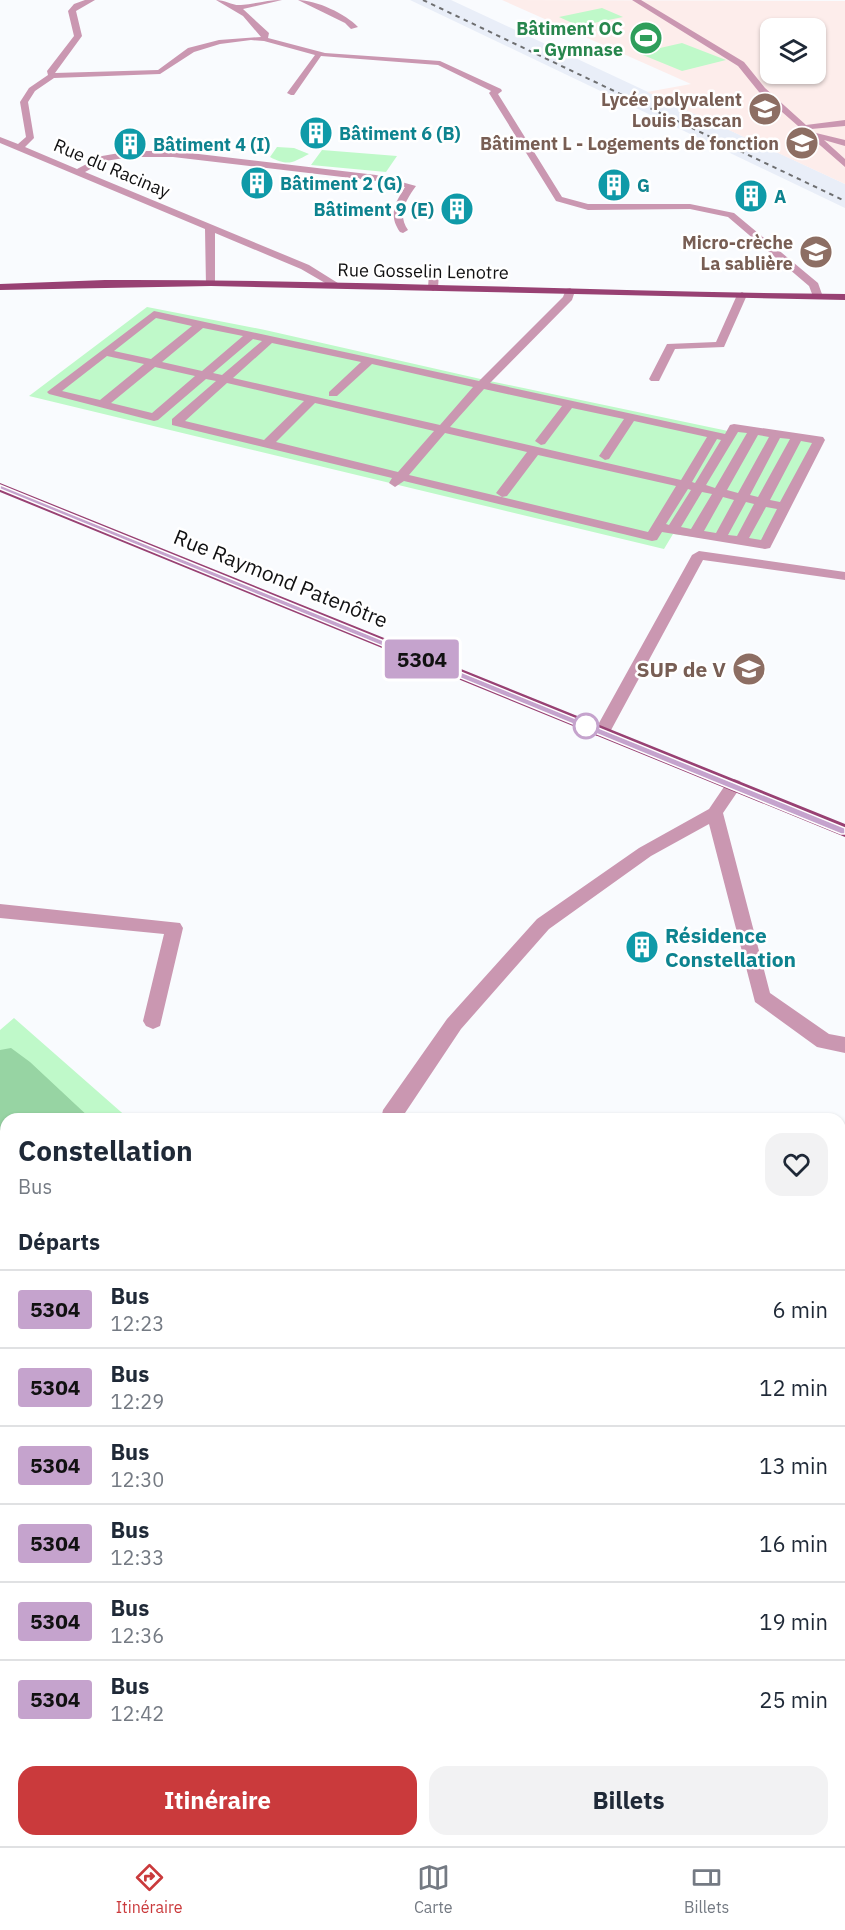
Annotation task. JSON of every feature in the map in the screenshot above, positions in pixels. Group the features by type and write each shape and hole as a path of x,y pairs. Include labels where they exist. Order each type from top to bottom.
{"main road":[{"name":"Rue Gosselin Lenotre","path":"0,287 94,283 336,285 845,297"},
{"name":"Rue Raymond Patenôtre","path":"0,487 845,831"}],"street":[{"path":"52,76 51,71 78,36 72,11 77,6 91,0"},
{"path":"220,0 238,8 266,34 264,39"},
{"path":"238,8 278,0"},
{"path":"302,0 348,21 354,27"},
{"path":"636,0 741,64 762,90 845,164"},
{"path":"20,147 30,138 24,102 26,97 38,84 52,76 160,72 182,55 197,48 234,39 264,39 319,54 440,63 498,91 493,93 559,198 570,205 587,208 719,210 731,215 814,285 818,297"},
{"path":"291,93 319,54"},
{"path":"806,127 845,123"},
{"path":"815,136 845,143"},
{"name":"Rue du Racinay","path":"0,140 305,267 336,285"},
{"path":"78,172 102,159 131,154 172,154 376,178 411,186 397,215 396,221 403,230"},
{"path":"210,228 210,284"},
{"path":"433,288 434,273"},
{"path":"398,480 481,385 568,298 570,291"},
{"path":"655,379 672,346 720,345 742,295"},
{"path":"251,335 154,417 53,392 154,314 728,438"},
{"path":"102,404 201,324"},
{"path":"270,339 176,422 398,480 652,537 714,435"},
{"path":"105,352 442,429 538,445 684,484 784,507"},
{"path":"333,394 369,361"},
{"path":"267,444 313,399"},
{"path":"502,493 569,404"},
{"path":"605,456 631,417"},
{"path":"658,527 673,530 695,534 765,545 819,440 734,428 673,530"},
{"path":"695,534 754,432"},
{"path":"720,538 776,435"},
{"path":"741,541 796,437"},
{"path":"602,732 699,555 845,576"},
{"path":"392,1113 454,1024 543,924 645,852 714,813 734,785"},
{"path":"714,813 762,997 824,1041 845,1045"},
{"path":"0,911 174,928 153,1021"}],"shaded area":[{"path":"410,0 451,0 845,184 845,208"},
{"name":"Lycée polyvalent Louis Bascan","path":"502,0 845,1 845,184 647,92 691,84"}],"green space":[{"path":"602,8 623,17 579,26 559,17"},
{"path":"682,43 726,60 682,71 638,53"},
{"path":"277,147 294,148 309,154 286,163 270,157"},
{"path":"322,150 397,156 386,172 311,165"},
{"path":"147,307 265,330 485,380 728,431 732,426 822,438 768,547 673,534 664,549 29,396"},
{"path":"14,1018 122,1113 0,1113 0,1030"},
{"path":"11,1048 30,1062 85,1113 0,1113 0,1050"}],"railway":[{"path":"423,0 845,201"}],"bus line":[{"name":"5304","path":"0,487 845,831"}],"place":[{"name":"Bâtiment OC - Gymnase","path":"646,38"},
{"name":"Lycée polyvalent Louis Bascan","path":"765,109"},
{"name":"Bâtiment 6 (B)","path":"316,133"},
{"name":"Bâtiment L - Logements de fonction","path":"802,143"},
{"name":"Bâtiment 4 (I)","path":"130,144"},
{"name":"Bâtiment 2 (G)","path":"257,183"},
{"name":"G","path":"614,185"},
{"name":"A","path":"751,196"},
{"name":"Bâtiment 9 (E)","path":"457,209"},
{"name":"Micro-crèche La sablière","path":"816,252"},
{"name":"SUP de V","path":"749,669"},
{"name":"Résidence Constellation","path":"642,947"}]}
